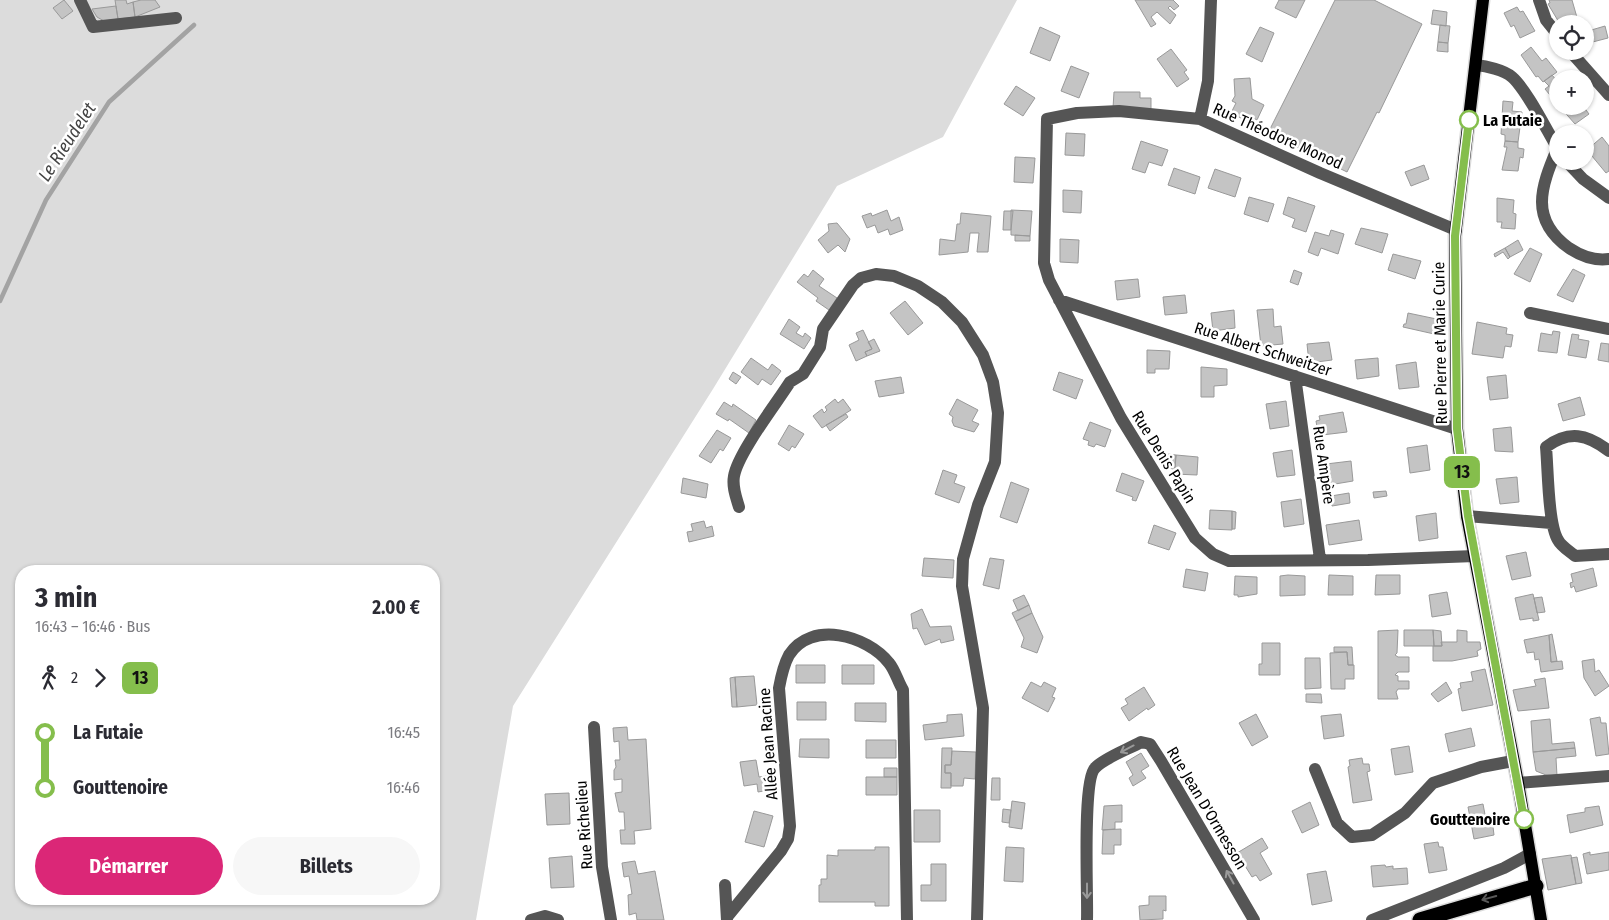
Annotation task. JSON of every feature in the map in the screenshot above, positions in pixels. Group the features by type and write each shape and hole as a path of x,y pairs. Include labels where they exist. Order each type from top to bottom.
{"highway":[{"path":"1420,920 1536,886"}],"main road":[{"name":"Rue Pierre et Marie Curie","path":"1483,0 1456,230 1457,429 1468,516 1518,783 1541,920"}],"street":[{"path":"80,0 93,27 176,18"},
{"path":"1200,119 1208,81 1211,0"},
{"path":"1539,0 1549,24"},
{"path":"1578,60 1609,95"},
{"path":"1476,65 1485,66 1512,76 1549,135"},
{"name":"Rue Théodore Monod","path":"1047,119 1076,113 1119,111 1200,119 1320,173 1456,230"},
{"name":"Rue Denis Papin","path":"1047,119 1044,263 1048,280 1121,418 1195,538 1213,554 1229,560 1368,560 1475,556"},
{"path":"1549,169 1544,181 1542,201 1544,220 1560,241 1578,254 1601,260 1609,259"},
{"path":"1574,170 1583,179 1609,198"},
{"path":"739,507 734,489 734,477 740,460 790,382 802,374 812,361 820,347 823,330 853,286 861,278 876,274 894,276 918,286 942,302 962,322 983,355 993,382 998,413 995,462 978,505 963,559 962,586 983,708 977,920"},
{"name":"Rue Albert Schweitzer","path":"1059,300 1457,429"},
{"path":"1530,313 1609,328"},
{"name":"Rue Ampère","path":"1295,376 1320,559"},
{"path":"1609,451 1596,441 1575,436 1558,438 1546,447 1552,511 1551,523 1558,541 1574,556 1609,554"},
{"path":"1468,516 1551,523"},
{"name":"Allée Jean Racine","path":"727,918 781,851 788,839 790,826 779,688 782,670 790,654 804,642 816,636 833,634 849,637 868,645 889,662 903,690 907,920"},
{"name":"Rue Richelieu","path":"594,727 602,867 611,920"},
{"name":"Rue Jean D'Ormesson","path":"1087,920 1089,777 1095,768 1142,742 1150,744 1254,920"},
{"path":"1315,769 1337,823 1352,837 1372,835 1405,813 1433,783 1481,768 1513,761"},
{"path":"1518,783 1609,776"},
{"path":"1372,920 1504,868 1530,854"},
{"path":"725,886 727,918"},
{"path":"531,920 545,916 558,920"}],"shaded area":[{"path":"0,0 1017,0 943,137 837,186 713,389 513,706 476,920 0,920"}],"building":[{"path":"64,0 73,11 62,19 53,8"},
{"path":"115,0 126,0 127,4 133,2 135,17 118,19"},
{"path":"155,0 160,7 135,17 133,2"},
{"path":"1135,0 1173,0 1179,6 1174,10 1170,6 1168,8 1176,15 1170,24 1157,12 1151,17 1156,24 1151,27"},
{"path":"1279,0 1305,0 1296,18 1275,8"},
{"path":"1335,0 1374,0 1422,24 1379,113 1377,112 1347,172 1268,133"},
{"path":"1549,0 1572,0 1576,15 1555,15 1548,4 1550,3"},
{"path":"116,6 118,19 104,21 97,17 92,9"},
{"path":"1517,7 1520,12 1523,11 1535,31 1520,38 1514,25 1511,27 1504,13"},
{"path":"1433,10 1447,12 1446,26 1431,24"},
{"path":"1440,25 1450,26 1448,43 1438,42"},
{"path":"1605,26 1608,38 1594,42 1594,29"},
{"path":"1040,27 1060,36 1050,61 1030,53"},
{"path":"1260,27 1274,33 1262,62 1246,54"},
{"path":"1438,42 1448,43 1448,52 1437,51"},
{"path":"1531,47 1542,61 1546,58 1555,70 1549,70 1549,78 1543,82 1538,76 1536,77 1521,55"},
{"path":"1171,49 1187,70 1184,72 1189,79 1177,87 1157,59"},
{"path":"1071,66 1089,73 1079,98 1061,91"},
{"path":"1549,77 1549,86 1544,81"},
{"path":"1250,78 1252,99 1264,105 1257,120 1246,114 1243,119 1231,113 1236,103 1232,101 1235,96 1234,79"},
{"path":"1016,86 1035,98 1023,116 1004,104"},
{"path":"1114,92 1140,92 1140,98 1151,98 1151,109 1113,108"},
{"path":"1503,101 1513,102 1512,111 1522,112 1518,142 1505,141 1505,135 1501,134"},
{"path":"1567,115 1588,115 1575,124"},
{"path":"1066,133 1085,134 1084,156 1065,155"},
{"path":"1602,137 1609,146 1609,171 1606,173 1594,158 1594,144"},
{"path":"1141,141 1168,150 1162,166 1149,162 1145,173 1132,169"},
{"path":"1505,141 1518,142 1518,148 1524,149 1523,158 1520,157 1518,171 1502,170 1507,147 1504,147"},
{"path":"1015,157 1035,158 1033,183 1014,182"},
{"path":"1424,165 1429,179 1411,186 1405,172"},
{"path":"1174,168 1200,177 1195,194 1168,185"},
{"path":"1215,169 1241,178 1235,197 1208,188"},
{"path":"1063,190 1082,191 1081,213 1063,212"},
{"path":"1249,197 1274,204 1268,222 1244,214"},
{"path":"1288,197 1315,206 1306,232 1292,227 1295,219 1283,214"},
{"path":"1497,198 1514,200 1513,213 1516,214 1515,229 1501,228 1502,222 1497,222"},
{"path":"887,210 891,221 899,217 903,230 890,235 888,229 878,233 875,225 867,228 862,216 871,213 872,216"},
{"path":"1011,210 1032,211 1030,236 1011,235"},
{"path":"1004,211 1013,211 1011,230 1003,230"},
{"path":"961,213 991,216 988,252 977,252 979,233 970,233 968,252 939,255 940,239 955,241 957,224 960,224"},
{"path":"837,223 850,239 845,252 838,245 828,253 818,240 829,231 828,224"},
{"path":"1361,228 1388,234 1382,253 1355,244"},
{"path":"1331,230 1344,234 1338,254 1321,248 1318,256 1308,252 1315,232 1329,236"},
{"path":"1015,235 1030,236 1030,241 1015,241"},
{"path":"1060,239 1079,240 1078,263 1060,262"},
{"path":"1518,240 1523,250 1510,257 1505,248"},
{"path":"1505,248 1510,257 1508,259 1503,252 1495,257 1494,254"},
{"path":"1530,248 1542,254 1530,282 1514,274"},
{"path":"1393,254 1421,261 1415,279 1388,270"},
{"path":"1573,269 1585,275 1573,302 1557,295"},
{"path":"813,270 824,279 819,286 837,298 829,310 816,301 818,298 797,282 804,274 808,277"},
{"path":"1294,270 1302,273 1298,285 1290,282"},
{"path":"1138,279 1140,297 1117,300 1115,281"},
{"path":"1185,295 1187,313 1165,315 1163,297"},
{"path":"905,301 923,323 908,335 890,313"},
{"path":"1273,309 1274,327 1281,326 1283,344 1261,346 1257,310"},
{"path":"1234,310 1235,328 1213,331 1211,313"},
{"path":"1408,313 1446,321 1443,336 1403,327 1406,324"},
{"path":"789,319 800,327 796,333 803,337 805,333 811,338 804,349 780,334"},
{"path":"1477,322 1507,328 1506,334 1513,335 1511,347 1505,346 1503,358 1472,354"},
{"path":"863,330 872,349 865,352 867,356 856,361 849,345 859,340 856,333"},
{"path":"1553,331 1560,332 1557,353 1538,351 1541,333 1552,335"},
{"path":"1572,334 1579,335 1578,339 1589,341 1586,358 1568,355"},
{"path":"874,339 880,351 867,356 865,352 872,349 868,342"},
{"path":"1329,342 1332,360 1309,363 1307,344"},
{"path":"1601,343 1609,344 1609,362 1598,360"},
{"path":"1147,350 1170,351 1169,369 1155,369 1155,373 1147,373"},
{"path":"751,358 768,370 772,364 781,371 771,385 762,379 758,385 741,372"},
{"path":"1378,358 1379,376 1357,379 1355,360"},
{"path":"1416,362 1419,387 1399,389 1396,365"},
{"path":"1201,367 1227,369 1227,385 1214,386 1214,397 1201,397"},
{"path":"733,372 741,377 736,384 729,379"},
{"path":"1059,372 1083,380 1076,399 1053,390"},
{"path":"1506,375 1508,398 1490,400 1487,377"},
{"path":"901,377 904,393 879,397 875,381"},
{"path":"1580,397 1585,415 1563,421 1558,404"},
{"path":"835,399 838,403 843,399 851,410 822,428 813,416 822,409 824,413 827,410 825,407"},
{"path":"957,399 978,410 972,421 979,424 974,432 954,426 953,417 949,414"},
{"path":"1286,401 1289,426 1270,429 1266,404"},
{"path":"724,402 732,407 733,404 756,420 749,433 729,419 728,421 716,414"},
{"path":"1343,412 1347,432 1322,435 1321,427 1317,427 1316,421 1320,420 1319,416"},
{"path":"846,414 848,417 830,431 826,425"},
{"path":"1090,422 1111,430 1105,447 1096,444 1094,447 1088,445 1089,441 1083,439"},
{"path":"789,425 804,434 795,448 792,446 789,451 778,444"},
{"path":"1511,427 1513,452 1495,451 1493,429"},
{"path":"717,430 731,438 723,451 720,449 711,463 699,456"},
{"path":"1427,445 1430,470 1410,473 1407,448"},
{"path":"1292,450 1295,475 1277,477 1273,453"},
{"path":"1167,454 1176,455 1175,470 1170,468 1166,462"},
{"path":"1176,455 1198,457 1197,475 1174,474"},
{"path":"1351,461 1353,481 1329,485 1326,464"},
{"path":"943,470 957,475 954,483 965,487 959,503 935,494"},
{"path":"1122,473 1144,481 1136,501 1132,500 1133,497 1116,491"},
{"path":"1517,477 1519,502 1500,504 1496,479"},
{"path":"683,478 708,484 706,498 681,493"},
{"path":"1011,482 1029,489 1017,523 1000,517"},
{"path":"1386,491 1387,496 1374,498 1373,492"},
{"path":"1349,493 1350,503 1332,506 1331,496"},
{"path":"1301,499 1304,524 1284,527 1281,502"},
{"path":"1210,510 1232,511 1232,530 1209,529"},
{"path":"1232,511 1236,512 1235,529 1232,529"},
{"path":"1436,513 1438,538 1419,541 1416,516"},
{"path":"1359,520 1362,540 1329,545 1326,525"},
{"path":"704,521 706,528 712,526 714,536 689,542 687,532 693,531 691,524"},
{"path":"1154,525 1176,533 1169,550 1148,543"},
{"path":"1526,552 1531,576 1512,580 1506,556"},
{"path":"924,558 954,560 953,578 922,576"},
{"path":"990,558 1004,560 999,589 983,585"},
{"path":"1593,568 1597,586 1576,592 1574,586 1571,588 1570,583 1573,582 1571,574"},
{"path":"1186,569 1208,573 1205,591 1183,587"},
{"path":"1329,575 1353,576 1353,595 1328,595"},
{"path":"1376,575 1400,575 1400,594 1375,595"},
{"path":"1235,576 1257,577 1257,594 1238,597 1238,595 1234,595"},
{"path":"1280,576 1305,576 1305,595 1280,596"},
{"path":"1447,592 1451,614 1432,617 1429,595"},
{"path":"1533,594 1539,620 1533,621 1533,618 1520,620 1515,598"},
{"path":"1024,595 1029,605 1018,611 1013,600"},
{"path":"1542,597 1545,612 1537,613 1534,598"},
{"path":"1029,605 1032,613 1016,621 1012,613"},
{"path":"922,609 930,627 951,626 954,640 941,643 940,639 925,645 917,628 913,629 911,614"},
{"path":"1032,613 1043,637 1037,653 1021,647 1024,638 1016,621"},
{"path":"1398,630 1397,653 1395,655 1398,657 1409,657 1409,672 1398,672 1395,675 1398,676 1398,681 1409,681 1409,689 1398,689 1396,692 1398,699 1378,699 1378,631"},
{"path":"1404,630 1433,630 1434,646 1404,646"},
{"path":"1433,630 1441,631 1442,646 1434,646"},
{"path":"1457,630 1467,631 1467,642 1480,642 1481,649 1477,651 1478,656 1452,661 1433,661 1433,646 1442,646 1441,642 1457,642"},
{"path":"1552,634 1557,661 1551,662 1549,635"},
{"path":"1549,635 1551,662 1562,661 1563,669 1541,672 1539,659 1535,660 1534,652 1527,653 1524,640"},
{"path":"1262,643 1280,643 1280,675 1259,675 1259,664 1262,664"},
{"path":"1334,647 1352,647 1353,665 1348,665 1347,652 1334,652"},
{"path":"1347,652 1348,665 1354,665 1354,679 1345,679 1345,689 1331,689 1330,653"},
{"path":"1305,658 1320,658 1321,688 1305,689"},
{"path":"1594,659 1595,672 1599,670 1609,686 1595,696 1584,678 1582,661"},
{"path":"796,665 825,665 825,683 796,683"},
{"path":"842,665 874,665 874,684 842,684"},
{"path":"1485,669 1493,705 1462,711 1458,689 1461,688 1460,683 1473,681 1471,672"},
{"path":"754,676 757,705 737,707 735,677"},
{"path":"735,677 737,707 732,707 730,678"},
{"path":"1545,678 1549,708 1518,711 1513,690 1536,686 1534,680"},
{"path":"1031,682 1041,687 1044,682 1056,688 1052,697 1055,698 1048,712 1022,698"},
{"path":"1446,682 1452,693 1438,702 1431,694"},
{"path":"1144,687 1155,705 1148,710 1147,708 1129,721 1121,708 1128,704 1125,699"},
{"path":"1306,694 1321,694 1322,703 1306,702"},
{"path":"797,702 826,702 826,720 797,720"},
{"path":"855,703 886,703 886,722 855,721"},
{"path":"962,714 964,736 925,740 923,725 947,722 947,715"},
{"path":"1256,714 1268,737 1252,746 1239,723"},
{"path":"1341,714 1344,736 1324,739 1321,716"},
{"path":"1600,717 1601,723 1606,723 1609,754 1596,756 1590,719"},
{"path":"1550,719 1552,744 1574,742 1575,748 1533,752 1531,721"},
{"path":"627,727 628,740 646,739 651,829 634,831 635,844 621,844 620,830 625,830 624,812 619,812 615,793 622,792 622,779 614,780 615,760 620,760 619,741 614,742 613,728"},
{"path":"1471,728 1475,746 1449,752 1445,734"},
{"path":"800,739 829,739 829,758 799,757"},
{"path":"866,740 896,740 896,758 866,758"},
{"path":"1409,746 1413,772 1395,775 1391,749"},
{"path":"942,748 952,748 951,765 945,765 945,773 951,773 951,788 941,788"},
{"path":"1575,748 1576,756 1556,758 1557,776 1546,775 1536,771 1533,752"},
{"path":"952,751 976,752 975,779 964,778 963,786 951,786 951,773 945,773 945,765 951,765"},
{"path":"1141,753 1149,766 1141,771 1146,778 1133,786 1129,778 1133,775 1126,762"},
{"path":"1362,758 1363,764 1369,764 1370,771 1367,772 1372,800 1353,803 1348,767 1350,766 1349,760"},
{"path":"756,760 759,777 773,775 775,789 758,792 757,784 744,786 740,762"},
{"path":"884,768 897,768 897,777 884,777"},
{"path":"866,777 897,777 897,795 866,795"},
{"path":"992,778 1000,778 1000,800 991,800"},
{"path":"569,793 570,824 547,825 545,794"},
{"path":"1012,801 1025,803 1022,829 1009,827"},
{"path":"1310,802 1319,825 1302,833 1292,811"},
{"path":"1483,804 1486,820 1492,819 1494,835 1474,839 1468,807"},
{"path":"1122,805 1122,822 1115,822 1115,829 1102,830 1104,806"},
{"path":"1599,806 1603,825 1570,833 1567,815 1585,812 1585,808"},
{"path":"1003,809 1011,810 1009,823 1002,822"},
{"path":"914,810 940,810 940,842 914,842"},
{"path":"754,811 773,816 764,847 745,842"},
{"path":"1121,829 1121,845 1114,845 1114,854 1102,854 1103,830"},
{"path":"1262,838 1268,848 1260,853 1272,874 1260,881 1256,875 1252,877 1237,853"},
{"path":"1438,842 1439,847 1443,847 1447,870 1429,873 1424,844"},
{"path":"875,847 889,847 889,906 875,906 875,902 819,902 821,879 827,879 827,855 838,856 838,850 875,850"},
{"path":"1006,847 1024,848 1023,882 1004,881"},
{"path":"1590,852 1590,855 1609,852 1609,870 1587,874 1583,854"},
{"path":"1571,855 1576,884 1548,890 1542,859"},
{"path":"572,856 574,887 551,888 549,858"},
{"path":"1577,857 1582,883 1576,884 1571,858"},
{"path":"635,861 638,874 655,871 664,920 637,920 636,913 629,915 628,895 632,894 629,876 624,877 622,863"},
{"path":"931,864 946,864 946,901 921,901 921,885 931,885"},
{"path":"1385,865 1386,867 1393,866 1393,869 1407,868 1408,884 1373,887 1371,866"},
{"path":"1326,871 1332,901 1312,905 1307,874"},
{"path":"1149,896 1166,896 1166,911 1163,910 1163,919 1140,920 1139,906 1149,905"}],"waterway":[{"name":"Le Rieudelet","path":"0,301 46,200 109,102 194,25"}],"bus line":[{"name":"13","path":"1469,120 1455,236 1457,429 1468,516 1524,819"}],"place":[{"name":"La Futaie","path":"1469,120"},
{"name":"Gouttenoire","path":"1524,819"}]}
